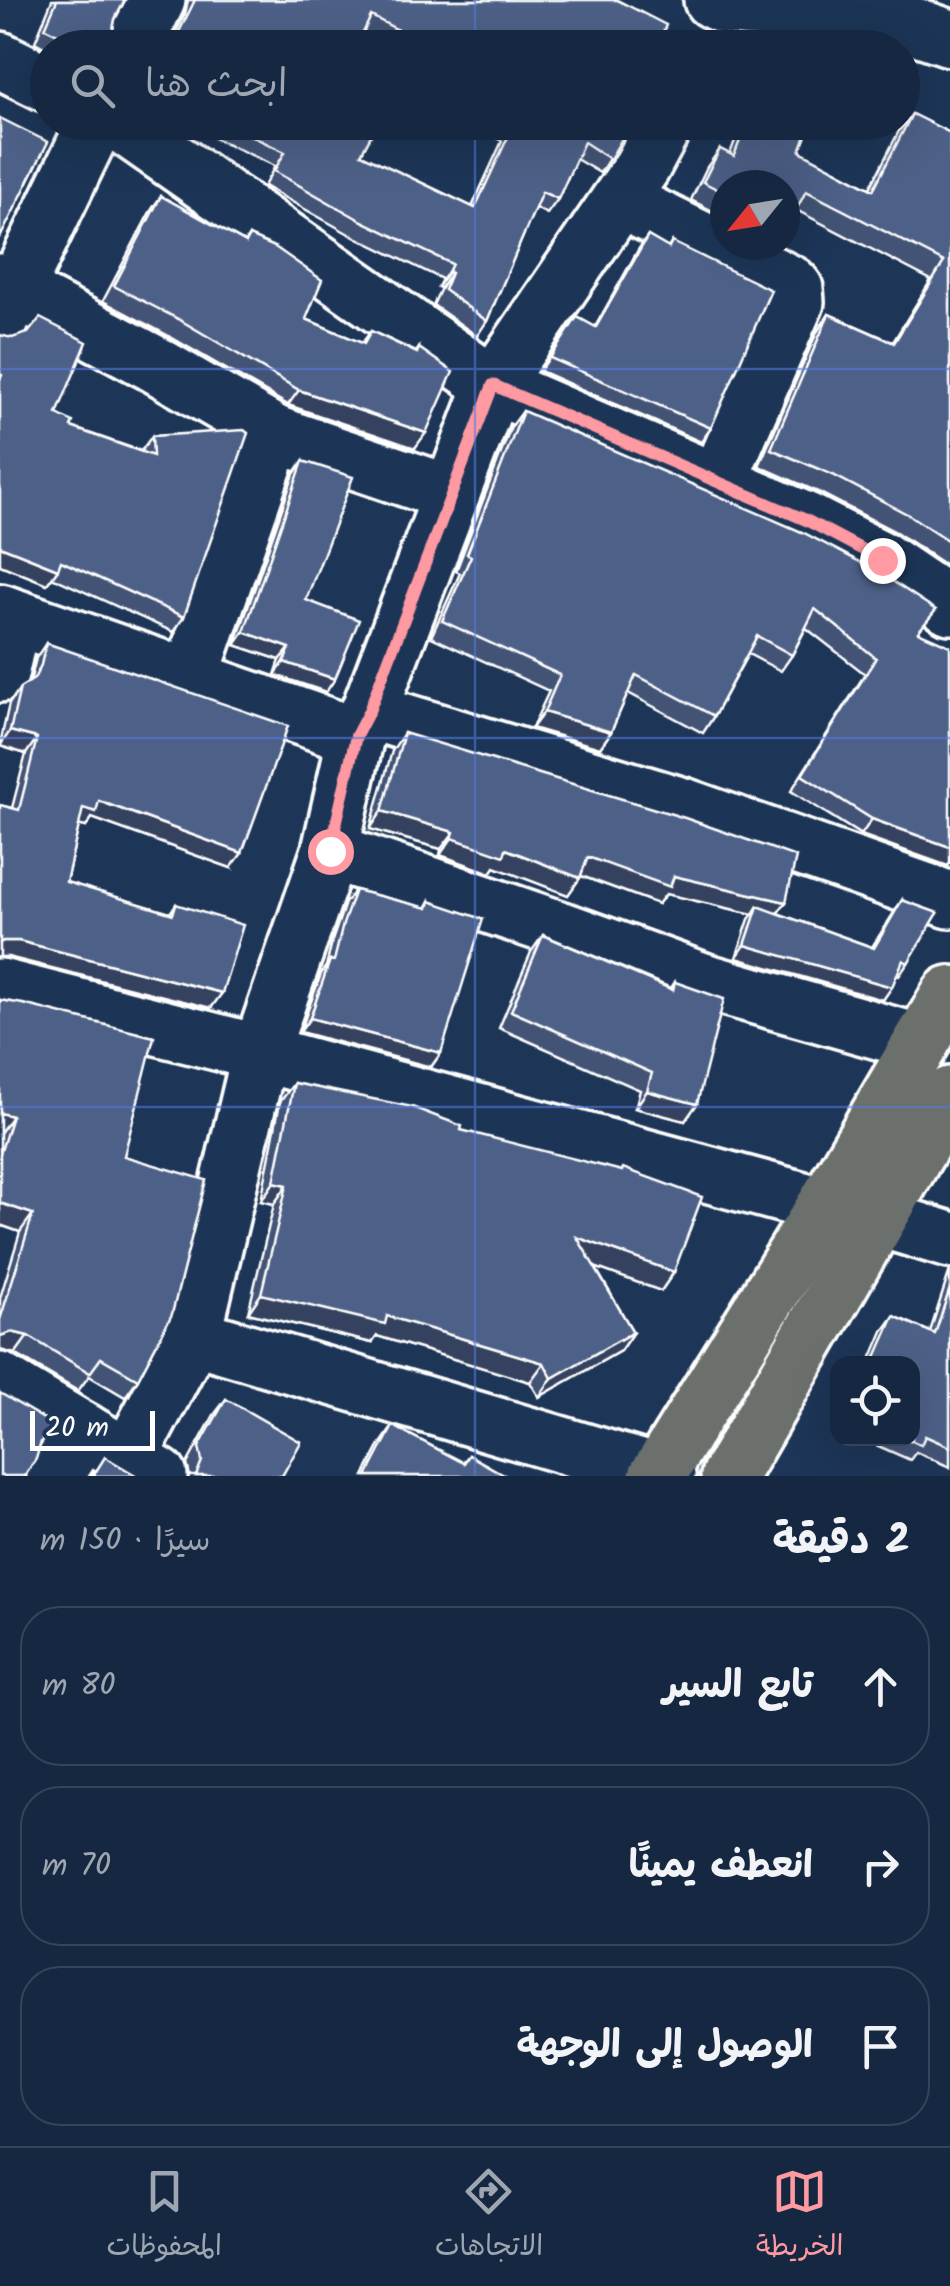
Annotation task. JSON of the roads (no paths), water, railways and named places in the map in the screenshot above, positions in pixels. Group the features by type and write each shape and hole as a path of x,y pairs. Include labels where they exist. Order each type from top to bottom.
{"main road":[{"path":"661,1475 950,994"},
{"path":"729,1476 950,1095"}],"street":[{"path":"142,30 157,0"},
{"path":"719,14 880,19 950,38"},
{"path":"0,60 30,75"},
{"path":"87,140 5,298 153,363 276,434 452,494"},
{"path":"144,140 493,385 806,520 882,560 950,606"},
{"path":"0,1382 107,1460 192,1336 260,1053 330,851 362,724 493,385 620,200 656,140"},
{"path":"620,200 795,289 796,302 718,482"},
{"path":"190,678 276,434"},
{"path":"0,674 6,615 190,678 683,806 950,900"},
{"path":"330,851 703,981 921,1042"},
{"path":"0,987 824,1206"},
{"path":"880,1218 950,1240"},
{"path":"192,1336 661,1475"}]}
